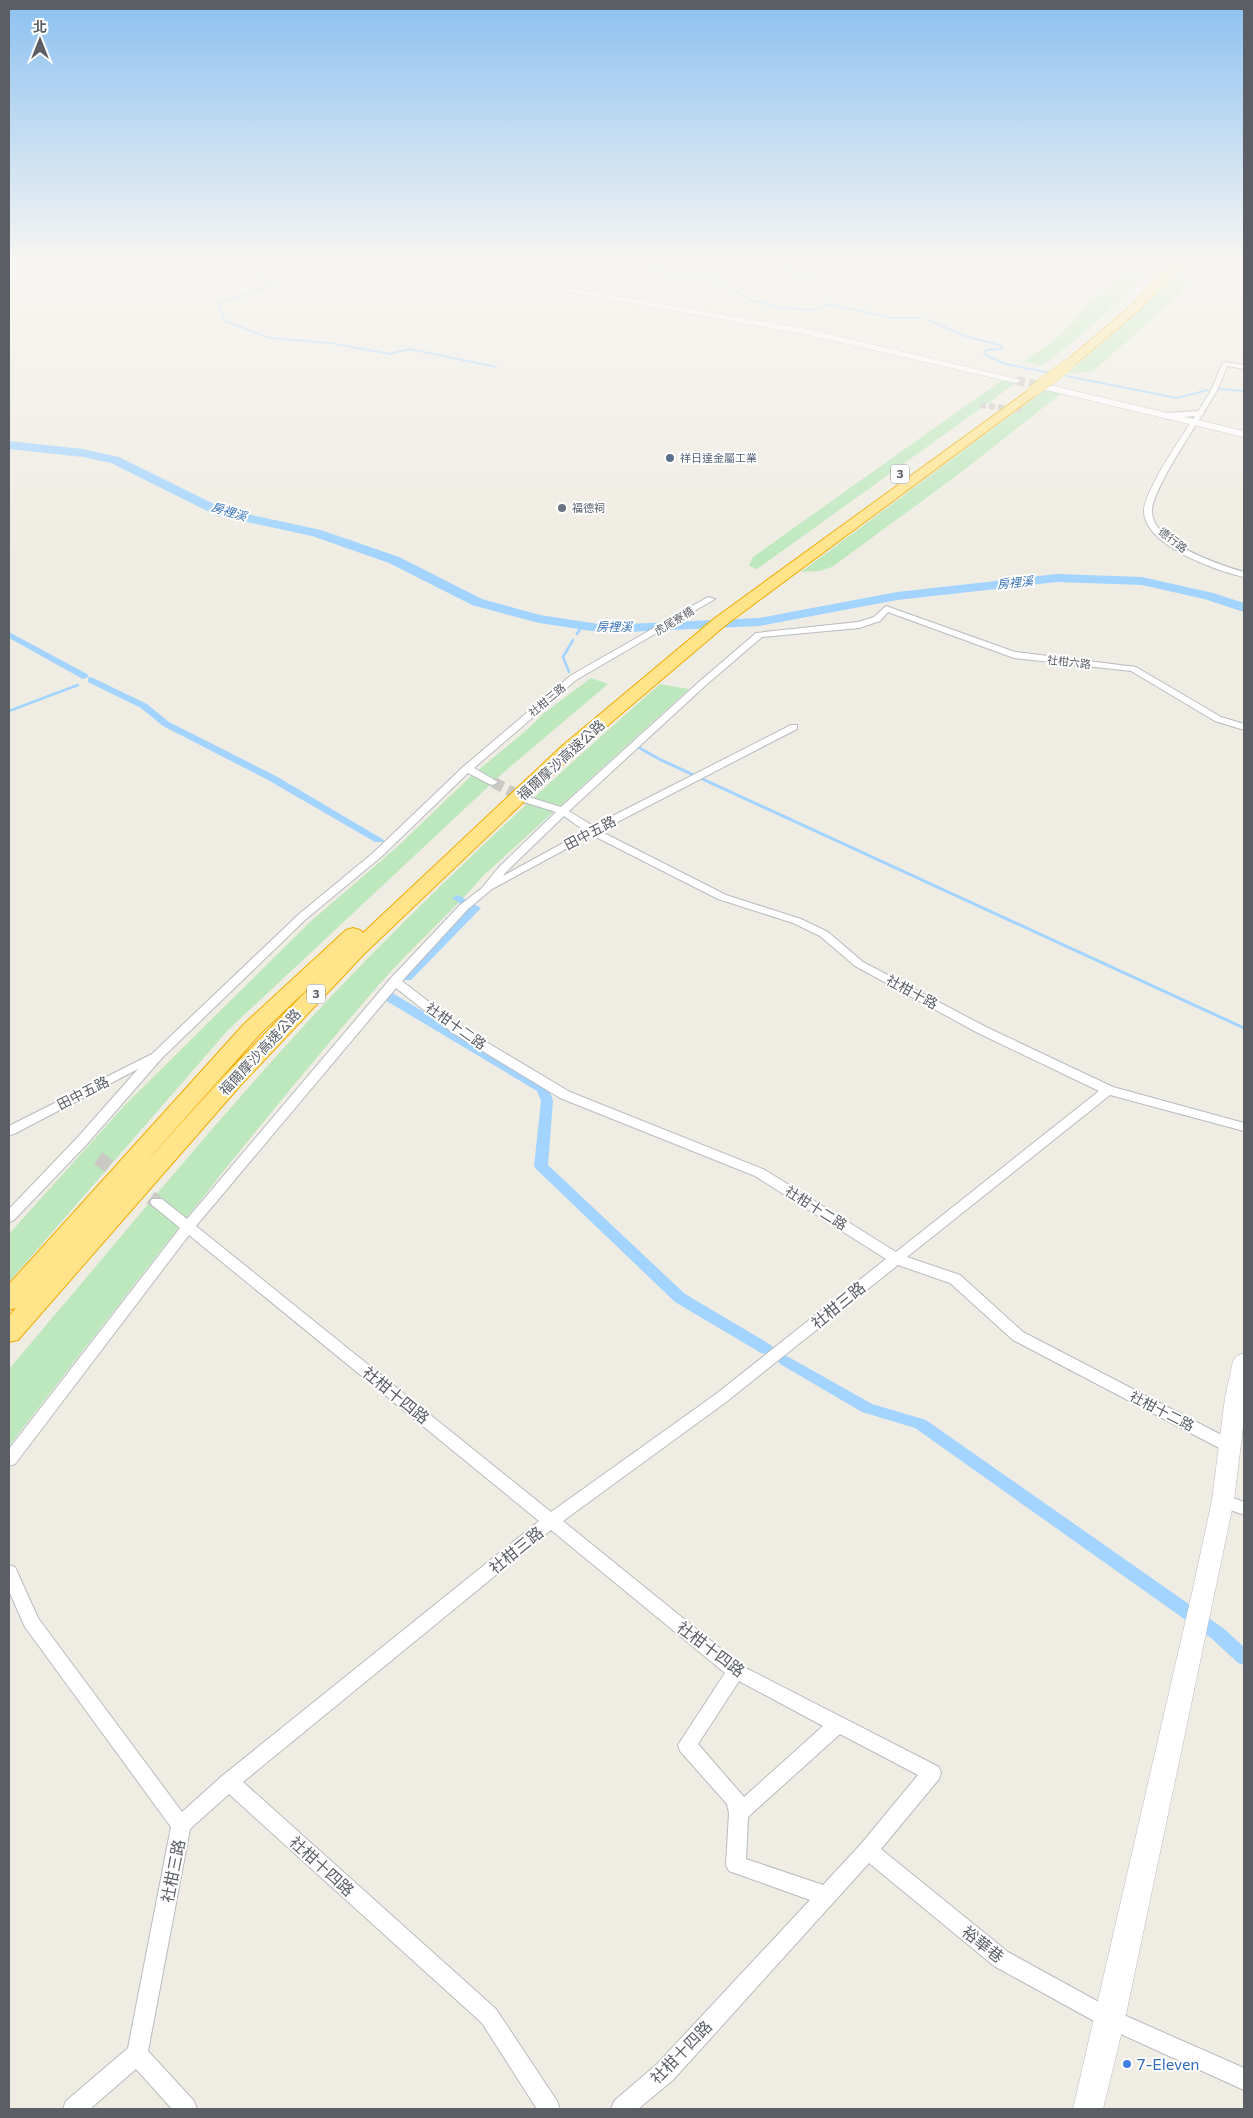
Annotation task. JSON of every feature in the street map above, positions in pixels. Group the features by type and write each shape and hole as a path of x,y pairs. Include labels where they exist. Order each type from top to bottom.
{"highway":[{"name":"福爾摩沙高速公路","path":"9,1333 231,1082 357,950 643,679 782,561 1017,384 1058,360"},
{"name":"福爾摩沙高速公路","path":"9,1301 252,1029 551,747 799,563 1039,389 1074,360"}],"main road":[{"path":"920,360 1017,384"},
{"path":"1039,389 1166,416 1197,418 1244,434"},
{"path":"1088,2109 1110,2019 1192,1650 1223,1500 1229,1446 1244,1361"}],"street":[{"name":"德行路","path":"1244,367 1225,364 1213,391 1148,508 1151,522 1178,548 1212,565 1244,575"},
{"name":"虎尾寮橋","path":"636,643 711,599"},
{"name":"社柑六路","path":"563,811 703,683 759,635 860,625 877,619 886,609 1014,655 1133,669 1218,719 1244,727"},
{"name":"社柑三路","path":"158,1055 302,918 376,855 467,769 558,689 636,643"},
{"name":"田中五路","path":"482,893 592,831 794,726"},
{"path":"467,769 492,782"},
{"name":"社柑十路","path":"528,800 563,811 592,831 722,896 797,921 824,934 860,964 982,1030 1108,1090 1244,1127"},
{"path":"9,1460 189,1226 395,981 464,907 482,893 502,870 563,811"},
{"name":"社柑十二路","path":"395,981 457,1030 565,1095 760,1173 897,1258 955,1279 1018,1336 1229,1446"},
{"path":"9,1217 82,1141 158,1055"},
{"name":"田中五路","path":"9,1131 158,1055"},
{"name":"社柑三路","path":"137,2054 181,1825 229,1782 552,1520 720,1398 1108,1090"},
{"name":"社柑十四路","path":"157,1202 736,1670 932,1773 868,1850 665,2072 622,2109"},
{"path":"1223,1500 1244,1509"},
{"path":"9,1572 31,1622 181,1825"},
{"path":"736,1670 687,1745 736,1800 739,1813 736,1865 826,1896"},
{"path":"739,1813 838,1724"},
{"name":"社柑十四路","path":"229,1782 490,2016 549,2109"},
{"name":"裕華巷","path":"868,1850 1001,1960 1110,2019"},
{"path":"1110,2019 1244,2079"},
{"path":"74,2109 137,2054 186,2109"}],"green space":[{"path":"1026,360 1049,360 1041,366 1024,361"},
{"path":"1083,360 1106,360 1092,372 1068,373"},
{"path":"1002,380 1016,383 757,569 749,566 753,557"},
{"path":"1046,389 1062,393 960,473 832,567 819,571 801,572"},
{"path":"591,678 608,684 504,772 228,1030 9,1282 9,1234 125,1105 310,922 396,848 470,777 528,729 543,714"},
{"path":"660,684 689,689 484,875 377,987 236,1156 9,1446 9,1369 185,1160 275,1057 369,957 512,818"}],"waterway":[{"path":"462,360 496,367"},
{"path":"996,360 1005,364 1051,373"},
{"path":"1066,376 1177,398 1208,390"},
{"path":"1220,389 1244,391"},
{"name":"房裡溪","path":"9,445 83,453 115,460 220,512 316,533 394,560 477,602 539,619 605,629 759,622 897,596 1057,578 1142,581 1208,596 1244,608"},
{"path":"577,634 582,626"},
{"path":"9,635 84,676"},
{"path":"569,672 563,657 573,640"},
{"path":"91,680 144,706 166,724 272,778 379,840"},
{"path":"9,711 78,685"},
{"path":"638,747 659,759 1244,1028"},
{"path":"407,977 475,908 458,898"},
{"path":"389,995 389,997 543,1089 547,1101 541,1166 680,1298 766,1349"},
{"path":"785,1360 867,1408 920,1424 1217,1633 1244,1658"}],"tunnel":[{"path":"1016,380 1045,387"},
{"path":"980,405 1023,410"},
{"path":"493,782 528,800"},
{"path":"98,1158 157,1202"}],"place":[{"name":"祥日達金屬工業","path":"670,458"},
{"name":"福德祠","path":"562,508"},
{"name":"7-Eleven","path":"1127,2064"}]}
